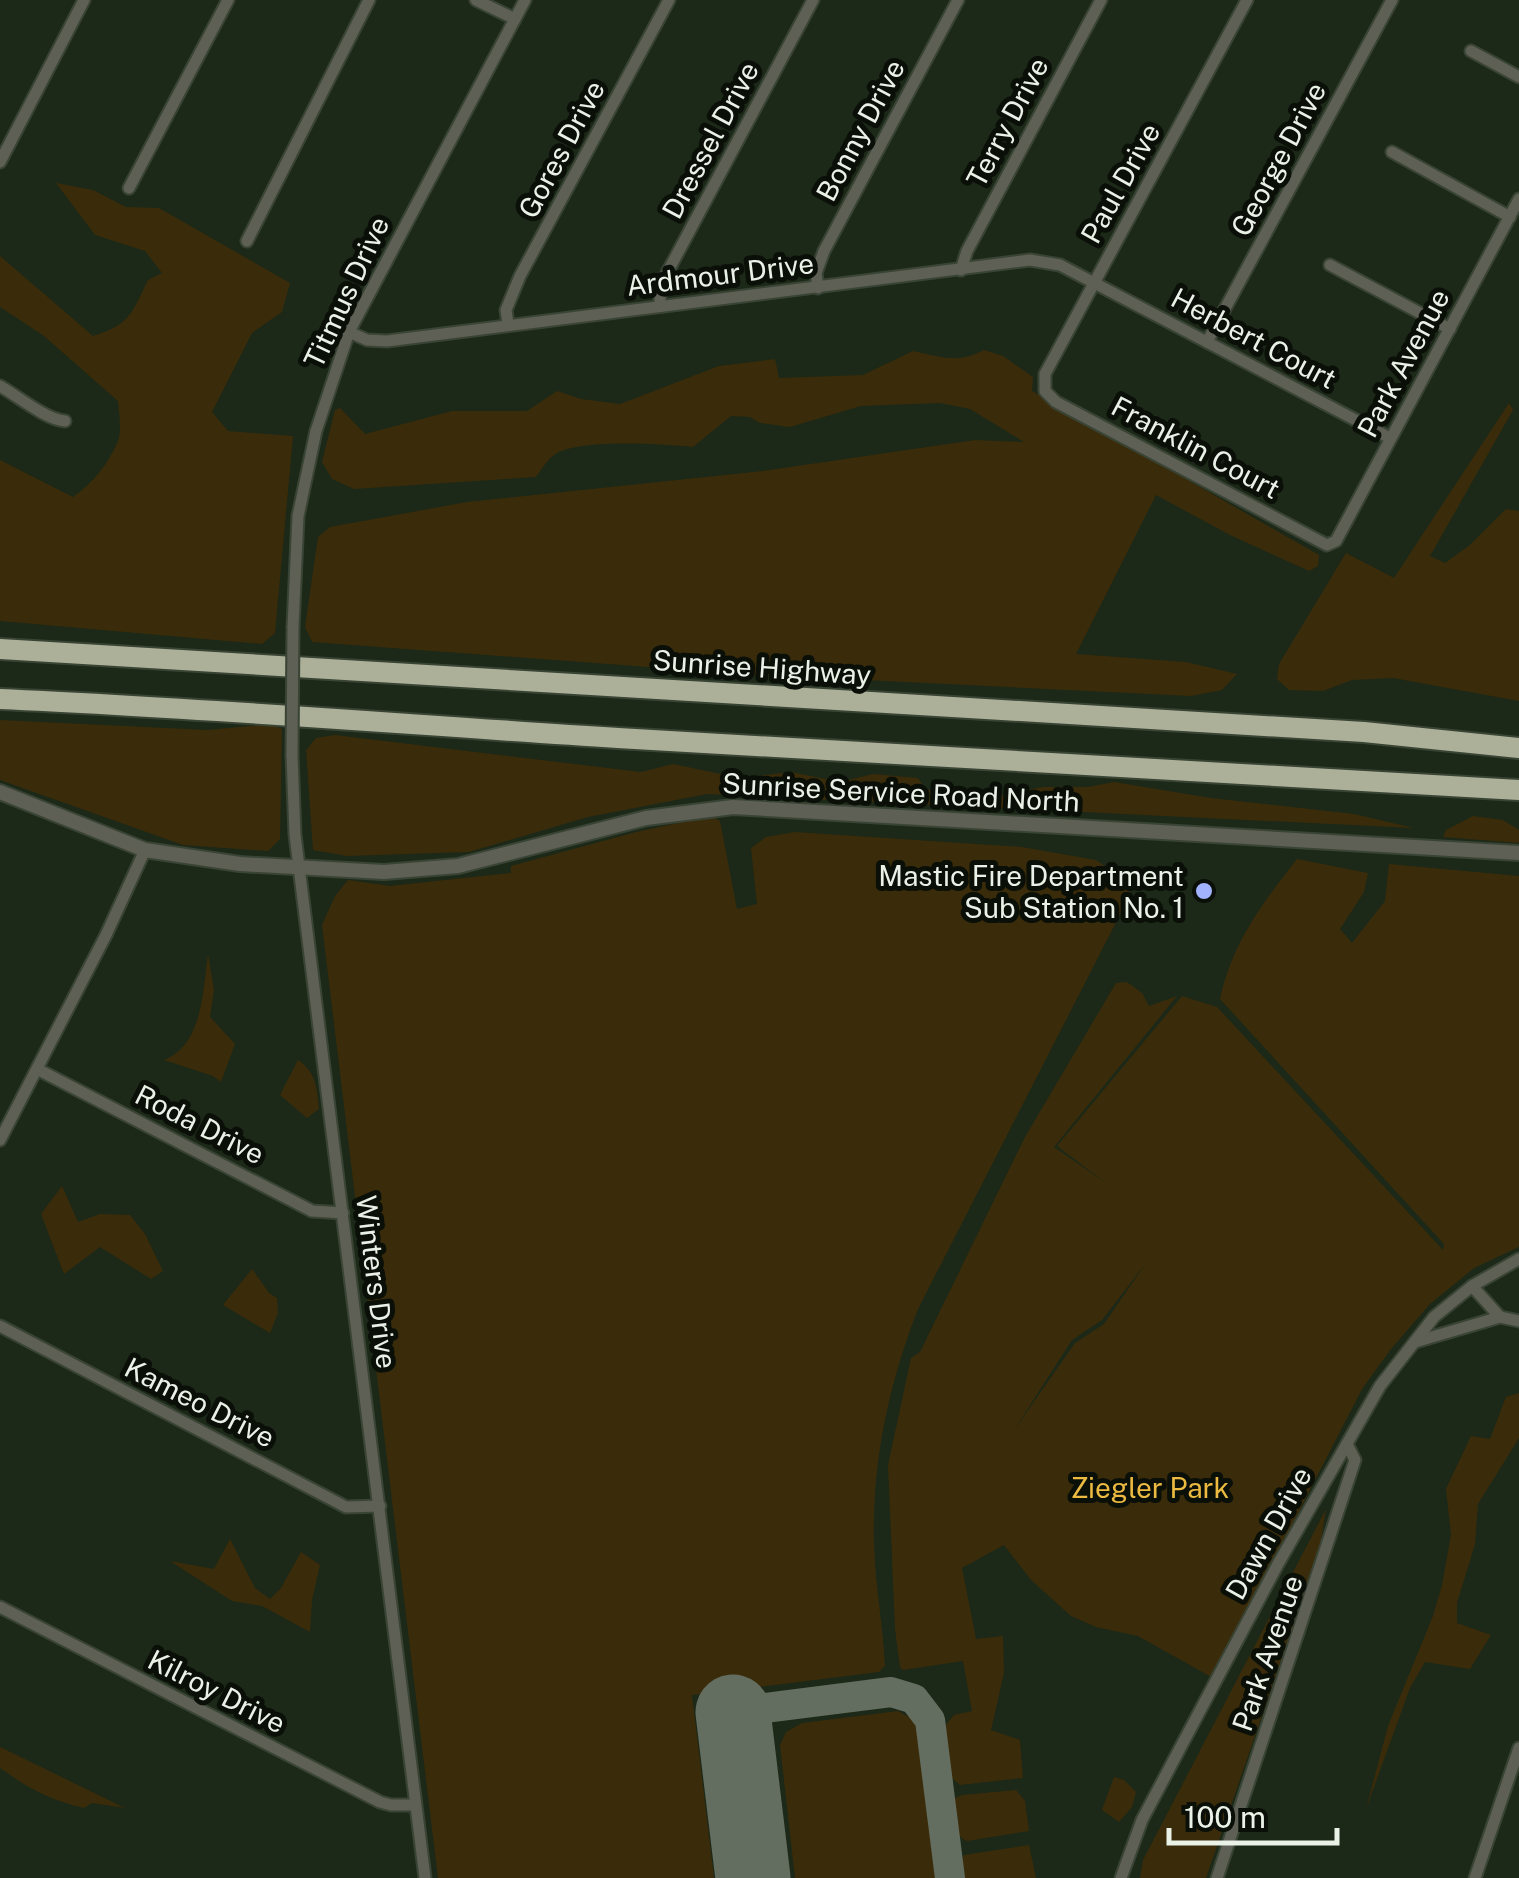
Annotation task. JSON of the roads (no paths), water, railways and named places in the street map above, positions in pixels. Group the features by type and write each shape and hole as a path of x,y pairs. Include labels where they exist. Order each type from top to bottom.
{"highway":[{"name":"Sunrise Highway","path":"0,649 1364,732 1519,748"},
{"path":"0,699 1519,790"}],"street":[{"path":"0,162 84,0"},
{"path":"129,188 228,0"},
{"path":"247,241 369,0"},
{"path":"476,0 515,18"},
{"name":"Titmus Drive","path":"292,691 298,516 316,431 349,332 525,0"},
{"name":"Gores Drive","path":"508,324 506,310 520,276 669,0"},
{"name":"Dressel Drive","path":"660,306 660,291 667,273 813,0"},
{"name":"Bonny Drive","path":"818,288 816,273 824,250 958,0"},
{"name":"Terry Drive","path":"961,270 967,251 1102,0"},
{"name":"Paul Drive","path":"1045,391 1045,374 1246,0"},
{"name":"George Drive","path":"1208,342 1392,0"},
{"path":"1470,51 1519,76"},
{"path":"1392,152 1510,217"},
{"name":"Park Avenue","path":"1326,544 1336,541 1344,528 1519,200"},
{"name":"Ardmour Drive","path":"349,332 368,340 387,341 1030,260 1060,265 1094,282"},
{"path":"1330,264 1450,329"},
{"name":"Herbert Court","path":"1094,282 1390,438"},
{"path":"0,386 47,417 65,421"},
{"name":"Franklin Court","path":"1045,391 1056,402 1326,544"},
{"name":"Winters Drive","path":"292,691 295,836 425,1878"},
{"name":"Sunrise Service Road North","path":"0,792 146,850 225,862 384,872 446,868 646,818 749,806 1519,853"},
{"path":"0,1140 146,850"},
{"name":"Roda Drive","path":"38,1069 312,1210 343,1213"},
{"name":"Dawn Drive","path":"1121,1878 1142,1820 1278,1564 1380,1386 1434,1317 1472,1286 1519,1259"},
{"path":"1472,1286 1500,1317"},
{"path":"1415,1342 1500,1317 1519,1320"},
{"name":"Kameo Drive","path":"0,1326 346,1506 380,1506"},
{"name":"Park Avenue","path":"1217,1878 1344,1498 1355,1460 1348,1444"},
{"name":"Kilroy Drive","path":"0,1607 380,1802 415,1805"},
{"path":"1475,1878 1519,1748"}],"place":[{"name":"Mastic Fire Department Sub Station No. 1","path":"1204,891"}],"park label":[{"name":"Ziegler Park","path":"1150,1487"}]}
